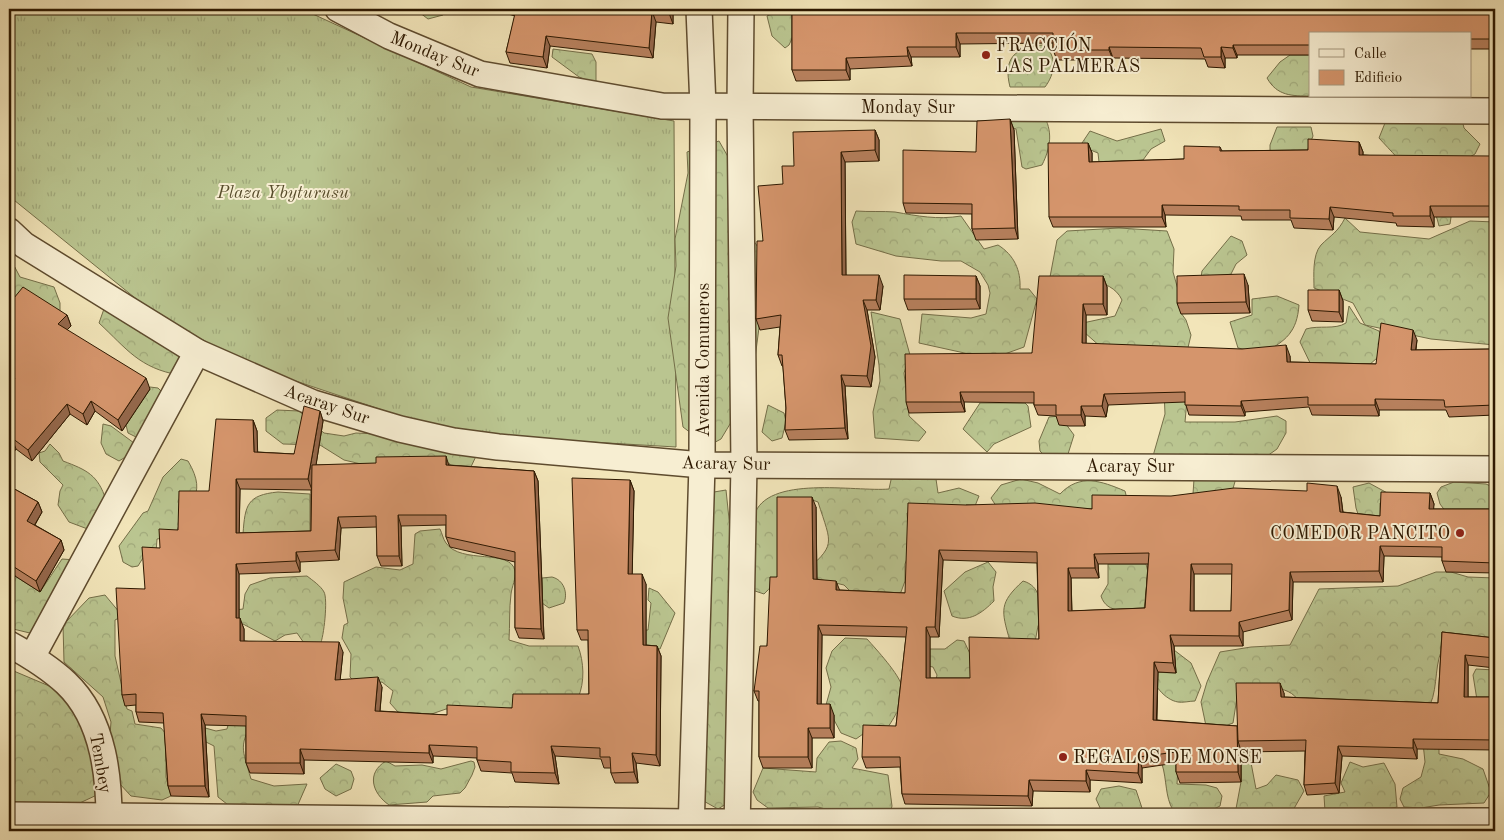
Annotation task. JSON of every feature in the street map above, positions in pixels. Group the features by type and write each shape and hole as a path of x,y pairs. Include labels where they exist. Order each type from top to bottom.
{"street":[{"name":"Monday Sur","path":"338,9 390,36 480,74 662,106 1495,111"},
{"name":"Avenida Comuneros","path":"691,827 702,464 703,107 699,9"},
{"path":"737,827 744,464 740,106 741,9"},
{"name":"Acaray Sur","path":"9,231 24,245 197,352 312,403 444,439 498,447 702,464 1495,468"},
{"path":"32,657 197,352"},
{"name":"Tembey","path":"9,644 32,657 67,683 79,696 91,716 99,736 109,824"},
{"path":"9,815 109,824 691,827 1446,826 1495,821"}],"green space":[{"name":"Plaza Ybyturusu","path":"19,9 302,9 471,87 674,121 676,447 454,434 197,348 9,196 9,18"},
{"path":"415,9 445,9 443,15 428,19"},
{"path":"781,9 805,11 789,45 785,48 772,36 767,16"},
{"path":"1043,45 1048,49 1053,59 1053,71 1045,87 1010,87 1008,69 1013,56 1025,48"},
{"path":"553,49 592,54 596,62 596,84 579,77 552,57"},
{"path":"1290,55 1309,55 1309,96 1285,94 1271,84 1267,78 1280,62"},
{"path":"1007,108 1043,114 1050,139 1042,165 1026,169 1022,167 1016,129 1010,127"},
{"path":"1460,111 1464,128 1480,144 1475,154 1459,163 1450,224 1439,226 1430,202 1423,190 1379,138 1387,118"},
{"path":"1277,127 1311,127 1313,136 1307,151 1270,153 1270,145"},
{"path":"1161,129 1165,141 1151,149 1143,160 1099,162 1098,153 1080,146 1090,131 1117,141"},
{"path":"719,141 731,162 741,221 761,252 760,320 751,389 721,439 708,446 683,427 668,318 676,266 675,239 688,173 687,152"},
{"path":"856,211 895,212 936,218 961,216 984,249 998,245 1004,249 1018,269 1020,289 1029,289 1037,299 1024,347 1002,355 969,354 919,343 922,314 971,318 986,314 990,293 988,285 980,272 961,261 941,261 896,256 856,244 852,222"},
{"path":"1345,218 1360,232 1429,239 1470,221 1495,222 1495,345 1431,339 1365,325 1353,303 1314,288 1314,266 1318,249 1337,230"},
{"path":"1119,228 1167,231 1174,249 1173,272 1181,300 1181,313 1186,320 1191,335 1185,360 1102,348 1084,332 1069,326 1115,316 1122,300 1117,292 1100,283 1090,280 1050,277 1057,240 1067,231"},
{"path":"1231,236 1242,241 1247,255 1236,264 1230,276 1200,284 1202,271"},
{"path":"9,256 20,277 54,287 60,303 60,314 9,303"},
{"path":"1277,296 1299,305 1296,322 1289,335 1263,353 1238,348 1230,322 1252,315 1252,299"},
{"path":"105,306 190,348 179,375 154,368 126,349 99,323"},
{"path":"1349,306 1360,323 1379,331 1384,343 1377,358 1368,366 1313,369 1300,342 1306,329 1337,326 1346,323"},
{"path":"871,312 900,319 910,355 904,373 909,416 926,432 919,441 875,438 873,412 880,381"},
{"path":"1189,378 1185,422 1235,422 1277,416 1286,421 1286,433 1277,449 1236,478 1232,492 1193,494 1194,479 1153,456 1165,414 1164,390"},
{"path":"150,387 158,388 161,391 159,400 140,439 128,433 126,425"},
{"path":"980,403 1025,403 1028,406 1031,427 994,444 987,452 963,429"},
{"path":"768,405 784,413 786,422 782,438 772,441 762,432"},
{"path":"277,410 299,411 324,433 344,436 356,433 401,435 478,452 469,471 454,472 449,463 361,464 344,460 320,445 283,444 266,431 266,418"},
{"path":"1060,416 1074,435 1068,454 1045,456 1040,451 1039,441 1049,417"},
{"path":"103,424 111,426 134,443 132,453 119,461 106,454 101,443"},
{"path":"50,444 59,453 63,461 79,467 90,474 103,492 106,500 93,531 69,522 58,505 63,485 40,462 39,453 45,451"},
{"path":"896,457 935,472 938,493 959,488 979,496 975,506 929,507 907,513 910,551 905,564 905,581 901,592 890,598 851,592 844,585 801,575 821,557 828,543 828,536 818,502 807,498 791,549 780,574 764,594 752,590 753,523 754,516 762,503 776,494 793,490 814,488 889,489"},
{"path":"181,459 188,461 194,473 197,484 194,500 179,525 175,536 157,539 156,553 146,553 138,566 132,567 123,562 119,546 143,513 148,511 163,477"},
{"path":"1021,479 1038,483 1060,494 1075,483 1083,481 1099,482 1125,491 1127,499 1089,511 1000,512 991,498 1001,485"},
{"path":"1454,482 1486,484 1495,488 1495,513 1446,512 1440,504 1437,493 1441,487"},
{"path":"1369,483 1391,495 1380,503 1380,516 1360,520 1353,487"},
{"path":"726,490 733,557 726,804 718,809 682,789 702,494"},
{"path":"278,492 310,494 310,533 243,534 245,516 250,503 260,496"},
{"path":"440,529 446,543 453,550 505,560 512,564 515,574 510,600 509,640 529,646 578,646 583,672 578,698 513,711 446,709 426,716 411,716 398,712 390,703 393,691 382,682 359,686 350,677 351,654 342,638 344,625 348,623 343,598 344,582 376,567 400,570 413,564 415,534 420,531"},
{"path":"62,559 76,560 34,634 9,628 9,580 11,582 15,576 40,592"},
{"path":"988,562 996,572 993,587 994,601 975,616 958,618 952,616 944,591 965,572"},
{"path":"1108,564 1146,564 1148,572 1144,610 1125,611 1113,609 1104,602 1101,596 1108,584"},
{"path":"1436,572 1451,572 1468,577 1495,578 1495,637 1476,643 1446,642 1439,657 1430,705 1300,703 1295,696 1281,689 1255,689 1238,691 1233,723 1223,727 1206,726 1201,702 1220,652 1251,647 1290,645 1319,589 1398,586"},
{"path":"307,576 321,588 325,596 325,618 320,645 304,643 297,633 285,635 275,641 243,624 225,624 227,611 243,609 245,594 250,585 270,578"},
{"path":"552,577 560,581 564,587 565,599 564,603 549,608 542,603 542,578"},
{"path":"1023,581 1033,587 1040,601 1042,619 1038,626 1035,642 1010,641 1005,622 1004,608 1006,601"},
{"path":"649,588 658,592 675,613 660,649 650,650 611,632 648,630 651,603 648,600"},
{"path":"105,595 120,613 121,617 115,620 115,656 127,709 132,711 135,724 161,728 166,734 166,777 171,796 162,800 131,796 119,783 109,747 111,722 103,697 64,662 63,625 89,598"},
{"path":"845,638 867,639 892,669 900,682 903,693 895,715 886,730 863,734 856,739 841,733 826,705 831,687 826,668 832,651"},
{"path":"957,640 964,641 973,660 970,684 935,684 937,675 933,667 911,663 904,653 918,649 945,649"},
{"path":"1174,650 1191,663 1201,686 1195,701 1173,701 1160,691 1152,677 1151,672 1176,673"},
{"path":"9,669 54,688 85,715 99,794 69,808 9,808"},
{"path":"1476,669 1495,670 1495,702 1477,700 1473,675"},
{"path":"256,716 246,734 243,747 251,779 274,786 307,784 296,809 232,808 218,797 214,746 204,741 191,724 216,731 227,729 228,725"},
{"path":"1180,732 1177,784 1206,785 1217,788 1222,796 1220,806 1208,812 1173,810 1170,805 1162,764"},
{"path":"1439,740 1439,754 1463,759 1483,769 1491,792 1484,803 1439,805 1421,808 1404,807 1400,799 1403,788 1421,777 1425,762 1423,743"},
{"path":"841,741 856,748 858,759 852,768 888,775 892,806 890,814 837,812 818,807 768,808 757,800 753,792 763,768 816,772 817,758 829,742"},
{"path":"1241,752 1249,752 1256,789 1267,785 1276,775 1298,780 1304,791 1292,812 1235,814 1241,782"},
{"path":"386,761 395,766 422,765 441,769 471,761 474,762 475,767 465,788 460,793 433,796 427,802 389,805 379,795 374,783 376,771"},
{"path":"1350,762 1363,767 1384,763 1395,784 1397,807 1381,811 1325,811 1324,796 1345,792 1341,783"},
{"path":"336,764 351,771 354,779 351,789 336,796 325,789 320,778"},
{"path":"1119,786 1136,790 1142,808 1136,811 1101,810 1096,799 1101,789"}],"building":[{"path":"516,9 669,9 669,13 652,11 649,48 546,36 543,57 506,52"},
{"path":"792,9 973,11 973,9 1495,9 1495,39 1472,39 1472,32 1309,32 1309,45 1233,45 1233,48 1221,47 1221,57 1204,57 1201,48 1109,47 1109,50 1053,50 1053,33 956,33 956,47 907,47 908,56 846,58 846,70 792,70"},
{"path":"1010,119 1015,228 972,229 972,204 903,203 903,150 976,152 977,121"},
{"path":"875,130 875,150 841,152 842,275 879,275 876,300 863,300 871,346 867,376 841,375 845,428 785,430 786,408 782,355 778,355 781,315 756,319 757,241 763,241 758,186 783,184 782,166 794,166 793,132"},
{"path":"1308,139 1359,142 1359,155 1492,156 1492,165 1495,165 1495,206 1430,206 1430,216 1393,216 1393,213 1330,207 1329,219 1290,218 1290,210 1239,210 1239,206 1162,205 1162,217 1049,217 1048,143 1088,143 1089,162 1184,159 1184,146 1220,147 1220,151 1308,150"},
{"path":"1244,274 1246,302 1177,303 1177,276"},
{"path":"904,275 976,276 976,299 904,299"},
{"path":"1039,276 1103,276 1103,304 1083,304 1082,343 1242,349 1286,345 1287,362 1376,364 1381,323 1413,330 1411,350 1495,349 1495,405 1445,407 1444,400 1375,399 1375,405 1308,405 1308,397 1241,401 1241,406 1185,405 1185,392 1104,394 1102,406 1081,406 1081,415 1056,415 1056,405 1034,405 1034,392 960,392 961,402 906,402 905,354 1032,353"},
{"path":"23,287 67,315 58,324 146,378 118,420 91,401 83,414 67,404 28,450 12,438 9,442 9,387 15,378 9,372 9,304"},
{"path":"1308,290 1339,290 1339,312 1308,310"},
{"path":"304,406 320,411 308,479 236,479 236,533 311,531 312,465 376,463 376,457 446,456 446,465 534,471 541,629 515,628 515,552 446,537 446,515 398,515 399,556 377,556 376,516 338,517 335,550 296,552 296,561 236,564 236,618 240,618 240,641 339,642 335,680 378,677 375,711 447,715 447,705 512,708 513,694 589,694 588,630 577,630 572,478 630,480 628,574 642,574 643,645 657,646 656,755 632,753 634,772 611,773 610,757 600,757 600,748 551,746 555,773 511,772 511,762 477,760 477,747 429,745 429,753 300,749 300,763 246,763 246,716 201,714 205,786 168,786 163,713 136,712 136,694 122,695 116,588 145,589 142,547 160,548 159,529 178,530 179,491 209,491 216,419 253,420 254,452 294,454"},
{"path":"1307,483 1337,486 1340,512 1380,516 1381,492 1430,493 1429,509 1495,509 1495,563 1442,561 1442,547 1380,546 1379,571 1290,572 1289,610 1239,622 1239,636 1170,635 1173,663 1154,662 1153,720 1237,726 1238,772 1176,772 1176,752 1139,757 1138,773 1086,770 1086,781 1029,780 1028,796 902,794 900,757 862,757 863,725 896,726 907,627 818,625 817,704 830,704 830,728 808,728 808,757 759,757 759,691 754,691 760,646 767,646 770,577 777,577 777,497 812,497 813,579 836,581 836,590 905,593 908,503 966,505 1035,503 1092,509 1092,495 1171,496 1234,488 1307,491","holes":["939,550 1037,552 1039,639 969,637 970,678 926,678 926,627 935,627","1149,553 1145,608 1068,611 1068,568 1095,568 1094,554","1191,564 1232,564 1231,611 1190,611"]},
{"path":"9,486 38,502 27,521 61,540 36,581 11,565 9,569"},
{"path":"1442,632 1495,638 1495,658 1465,655 1464,697 1495,697 1495,740 1413,739 1413,748 1338,746 1335,783 1304,785 1306,740 1238,741 1236,683 1280,683 1281,697 1438,703"}],"place":[{"name":"FRACCIÓN LAS PALMERAS","path":"986,55"},
{"name":"COMEDOR PANCITO","path":"1460,533"},
{"name":"REGALOS DE MONSE","path":"1063,757"}]}
